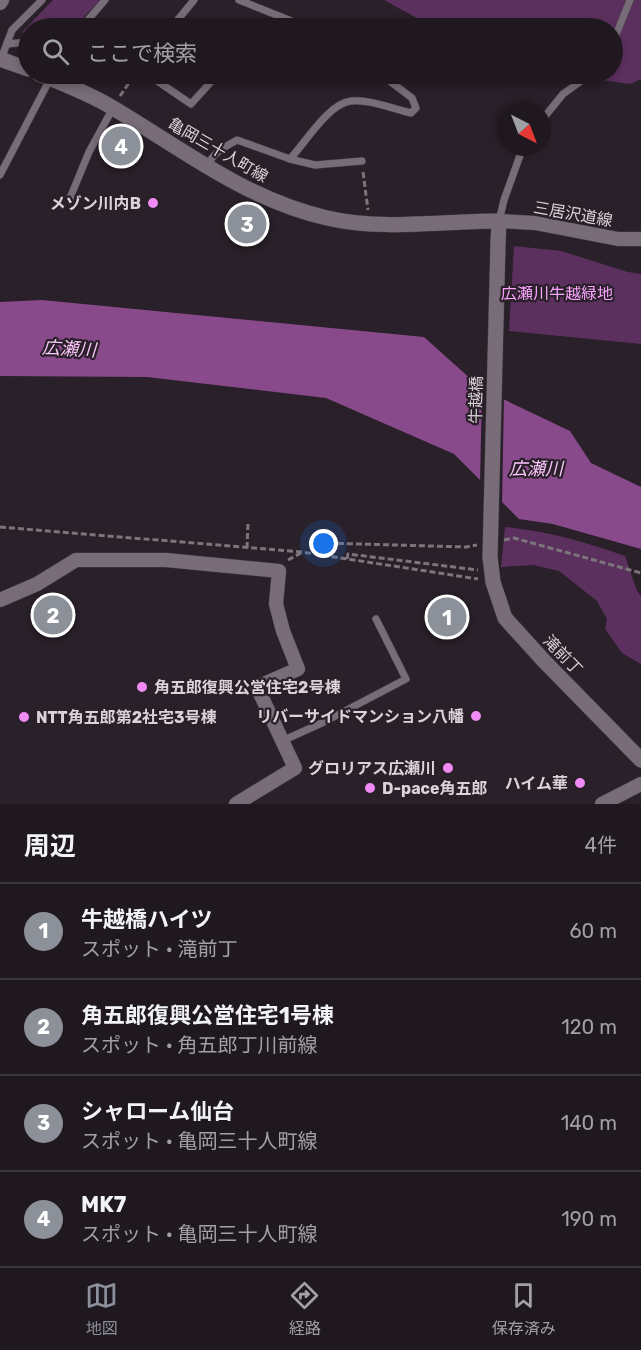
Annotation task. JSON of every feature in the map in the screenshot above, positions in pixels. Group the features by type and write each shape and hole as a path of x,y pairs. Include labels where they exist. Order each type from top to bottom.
{"street":[{"path":"1,59 18,65"},
{"name":"亀岡三十人町線","path":"67,84 116,102 207,167 268,199 327,218 373,225 499,221"},
{"name":"三居沢道線","path":"499,221 535,223 618,239 641,239"},
{"name":"牛越橋","path":"490,557 499,221"},
{"name":"滝前丁","path":"490,557 493,582 505,618 641,760"},
{"path":"0,600 37,584 76,560 166,560 279,571 276,604 283,631 298,669 257,687 295,768 236,804"},
{"path":"602,804 641,784"}],"lane":[{"path":"24,18 42,0"},
{"path":"90,18 105,0"},
{"path":"179,18 194,0"},
{"path":"239,0 284,18"},
{"path":"623,18 630,0"},
{"path":"1,59 12,30 18,24"},
{"path":"7,44 18,43"},
{"path":"0,175 41,84"},
{"path":"161,84 190,104 209,84"},
{"path":"290,159 329,112 349,101 364,101 411,114 416,108 412,98 394,84"},
{"path":"551,109 563,94 577,84"},
{"path":"70,198 89,152 116,102"},
{"path":"207,167 209,160 223,148 237,141 315,165 362,161"},
{"path":"499,221 520,156"},
{"path":"282,741 324,722 405,679 376,619"}],"path":[{"path":"116,102 128,84"},
{"path":"362,161 369,213"},
{"path":"247,550 249,523"},
{"path":"0,527 347,559 480,579"},
{"path":"347,559 348,554 473,569"}],"green space":[{"path":"53,0 99,1 83,18 36,18"},
{"path":"384,0 641,0 641,79 630,84 623,83 623,18 417,18"},
{"name":"広瀬川牛越緑地","path":"514,246 561,251 641,274 641,344 509,331"},
{"path":"505,527 566,538 625,556 637,591 641,596 641,664 622,653 605,629 607,619 597,601 559,571 533,565 501,567"}],"water":[{"name":"広瀬川","path":"42,300 424,337 482,389 570,431 591,463 641,487 641,549 553,524 519,519 454,454 326,398 147,377 0,376 0,302"}],"pier":[{"path":"482,385 504,396 502,506 480,485"}],"place":[{"name":"MK7","path":"121,146"},
{"name":"メゾン川内B","path":"153,203"},
{"name":"シャローム仙台","path":"247,224"},
{"name":"角五郎復興公営住宅1号棟","path":"53,615"},
{"name":"牛越橋ハイツ","path":"447,617"},
{"name":"角五郎復興公営住宅2号棟","path":"142,687"},
{"name":"リバーサイドマンション八幡","path":"476,716"},
{"name":"NTT角五郎第2社宅3号棟","path":"24,717"},
{"name":"グロリアス広瀬川","path":"448,768"},
{"name":"ハイム華","path":"580,783"},
{"name":"D-pace角五郎","path":"370,788"}]}
